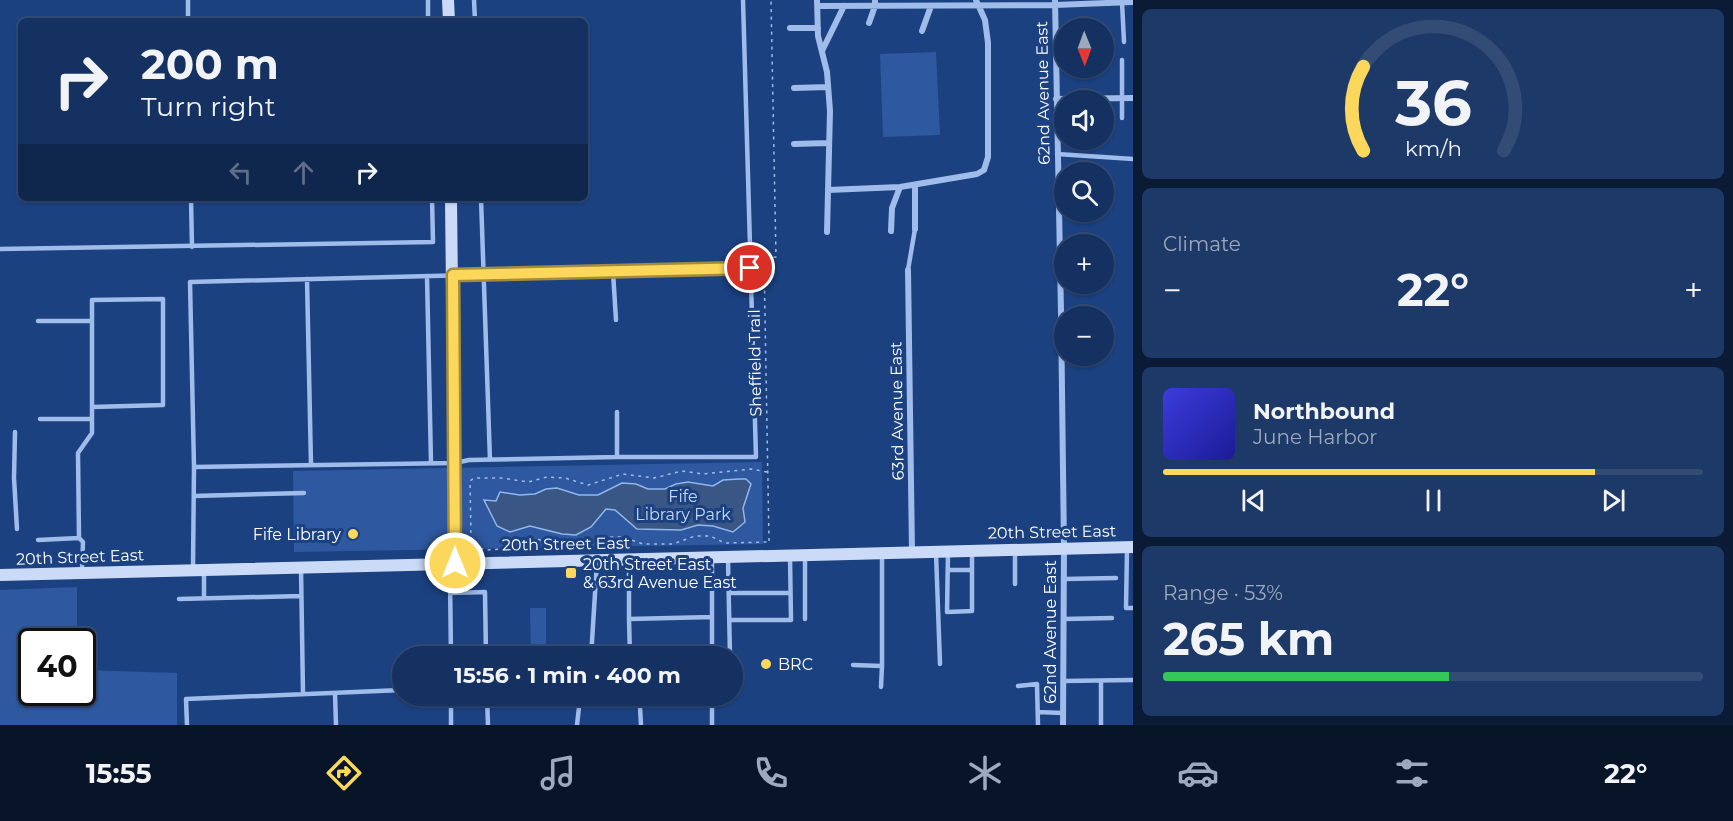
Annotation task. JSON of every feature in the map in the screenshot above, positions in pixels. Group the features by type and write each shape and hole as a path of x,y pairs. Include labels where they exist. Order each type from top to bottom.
{"main road":[{"path":"448,0 448,18"},
{"path":"451,201 455,563"},
{"name":"20th Street East","path":"0,575 1130,547"}],"street":[{"path":"827,232 828,87 818,28 817,3 844,6 875,3 931,6 941,3 1133,2"},
{"path":"868,23 875,3"},
{"path":"828,190 915,185 977,174 987,166 988,43 985,20 978,3"},
{"name":"62nd Avenue East","path":"1054,3 1056,90"},
{"path":"822,51 844,6"},
{"path":"922,31 931,6"},
{"path":"789,28 818,28"},
{"path":"794,88 828,87"},
{"path":"1114,98 1133,98"},
{"path":"794,144 829,143"},
{"name":"62nd Avenue East","path":"1057,150 1064,548 1063,725"},
{"path":"915,185 915,229"},
{"path":"891,231 892,207 900,187"},
{"name":"63rd Avenue East","path":"908,270 912,551"}],"lane":[{"path":"188,0 188,18"},
{"path":"428,0 428,18"},
{"path":"474,0 475,18"},
{"path":"194,467 455,463 617,457 756,457 743,0"},
{"path":"1122,2 1124,42"},
{"path":"1122,60 1122,118"},
{"path":"1057,154 1133,159"},
{"path":"191,201 192,247"},
{"path":"0,249 433,242 432,201"},
{"path":"482,201 490,460"},
{"path":"908,270 915,229"},
{"path":"204,598 198,570 194,496 190,282 750,268"},
{"path":"613,272 616,320"},
{"path":"427,276 431,463"},
{"path":"308,279 311,465"},
{"path":"82,573 83,543 79,538 78,453 92,433 92,407 92,321 92,300 163,299 163,405 92,407"},
{"path":"38,321 92,321"},
{"path":"617,412 617,457"},
{"path":"40,419 92,419"},
{"path":"15,432 16,530"},
{"path":"194,496 304,493"},
{"path":"38,540 79,538"},
{"path":"1130,547 1126,608 1133,608"},
{"path":"1015,549 1015,584"},
{"path":"942,550 948,570 947,612 972,611 972,550"},
{"path":"940,664 942,550"},
{"path":"881,687 882,552"},
{"path":"730,620 791,620 790,554"},
{"path":"805,554 805,619"},
{"path":"712,556 712,646"},
{"path":"728,556 730,646"},
{"path":"629,559 630,646"},
{"path":"592,646 597,560"},
{"path":"451,646 450,577 455,563"},
{"path":"300,567 303,694"},
{"path":"948,570 972,570"},
{"path":"1064,579 1116,578"},
{"path":"450,592 485,592 486,646"},
{"path":"730,594 790,593"},
{"path":"179,598 301,596"},
{"path":"629,620 712,617"},
{"path":"1064,619 1112,618"},
{"path":"853,665 882,666"},
{"path":"1063,681 1133,680"},
{"path":"1101,681 1101,725"},
{"path":"1018,686 1037,684 1038,725"},
{"path":"187,725 186,699 392,690"},
{"path":"335,693 336,725"},
{"path":"451,706 451,725"},
{"path":"487,706 488,725"},
{"path":"577,725 579,706"},
{"path":"639,706 641,725"},
{"path":"712,706 712,725"},
{"path":"1038,712 1063,713"}],"path":[{"name":"Sheffield Trail","path":"768,555 764,258 776,257 771,0"},
{"path":"767,472 751,469 703,474 682,471 654,478 623,474 588,485 565,478 548,477 528,482 502,478 474,478 470,481 471,538 477,547 486,550 505,549 528,539 537,539 557,546 579,546 604,537 623,537 644,544 673,544 695,536 710,536 726,543 769,542"}],"green space":[{"path":"936,52 940,135 883,137 880,54"},
{"name":"Fife Library Park","path":"762,462 763,544 294,552 293,471"},
{"path":"77,587 77,628 18,628 18,706 96,706 96,670 177,673 177,725 0,725 0,590"},
{"path":"530,608 546,608 546,646 531,646"}],"shaded area":[{"path":"746,479 751,484 743,508 745,522 733,532 713,526 698,525 681,530 637,529 615,510 606,509 591,527 576,535 530,526 510,532 497,526 484,500 496,501 500,492 520,495 535,494 546,489 557,488 579,495 598,495 622,483 636,484 648,489 665,489 688,482 713,486 723,480"}],"place":[{"name":"Fife Library","path":"353,534"},
{"name":"20th Street East & 63rd Avenue East","path":"571,573"},
{"name":"BRC","path":"766,664"}],"route":[{"path":"455,563 453,275 750,268"}]}
